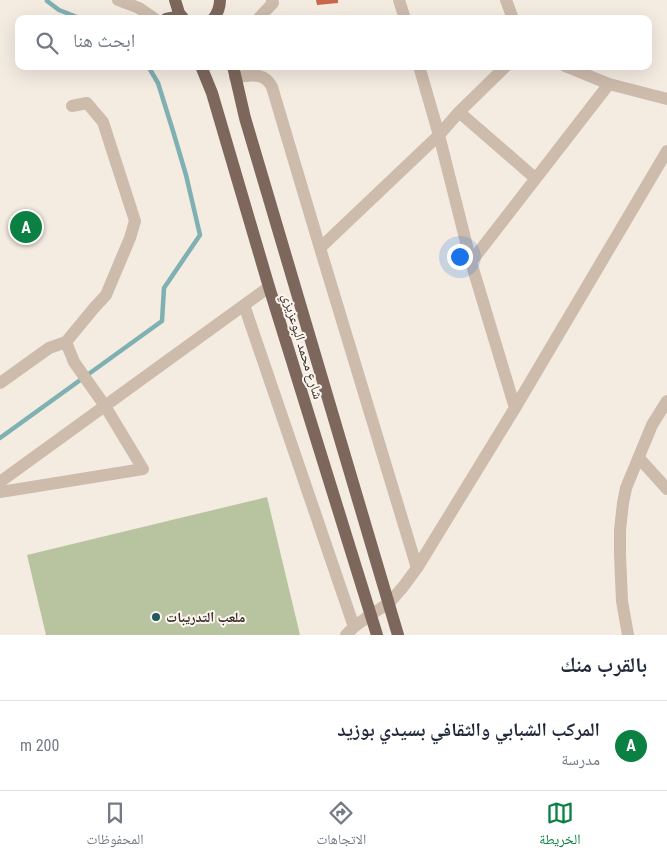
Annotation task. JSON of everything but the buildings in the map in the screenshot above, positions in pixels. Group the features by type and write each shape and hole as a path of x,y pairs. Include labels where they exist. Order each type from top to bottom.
{"main road":[{"path":"175,0 182,15"},
{"name":"شارع محمد البوعزيزي","path":"201,70 212,92 376,635"},
{"name":"شارع محمد البوعزيزي","path":"234,72 245,118 398,635"}],"street":[{"path":"118,0 140,8 150,15"},
{"path":"262,15 273,3 272,0"},
{"path":"399,0 403,15"},
{"path":"506,0 512,15"},
{"path":"419,70 439,135 471,262 515,408"},
{"path":"320,248 439,135 459,112 502,70"},
{"path":"575,70 609,84 667,100"},
{"path":"234,72 260,76 268,80 272,87 418,568"},
{"path":"471,262 609,84"},
{"path":"0,382 49,348 66,342 106,295 130,238 135,221 103,122 87,103 72,106"},
{"path":"459,112 535,178"},
{"path":"244,305 350,631 370,614 389,603 418,568 667,151"},
{"path":"0,482 270,287"},
{"path":"0,492 143,469 74,362 66,342"},
{"path":"628,635 622,601 620,555 623,503 626,488 652,425 667,401"},
{"path":"639,458 667,489"}],"green space":[{"path":"267,497 300,635 46,635 27,555"}],"waterway":[{"path":"47,1 59,10 72,15"},
{"path":"0,438 162,321 164,288 200,235 186,175 173,131 158,83 150,70"}],"place":[{"name":"المركب الشبابي والثقافي بسيدي بوزيد","path":"26,227"},
{"name":"ملعب التدريبات","path":"156,617"}]}
